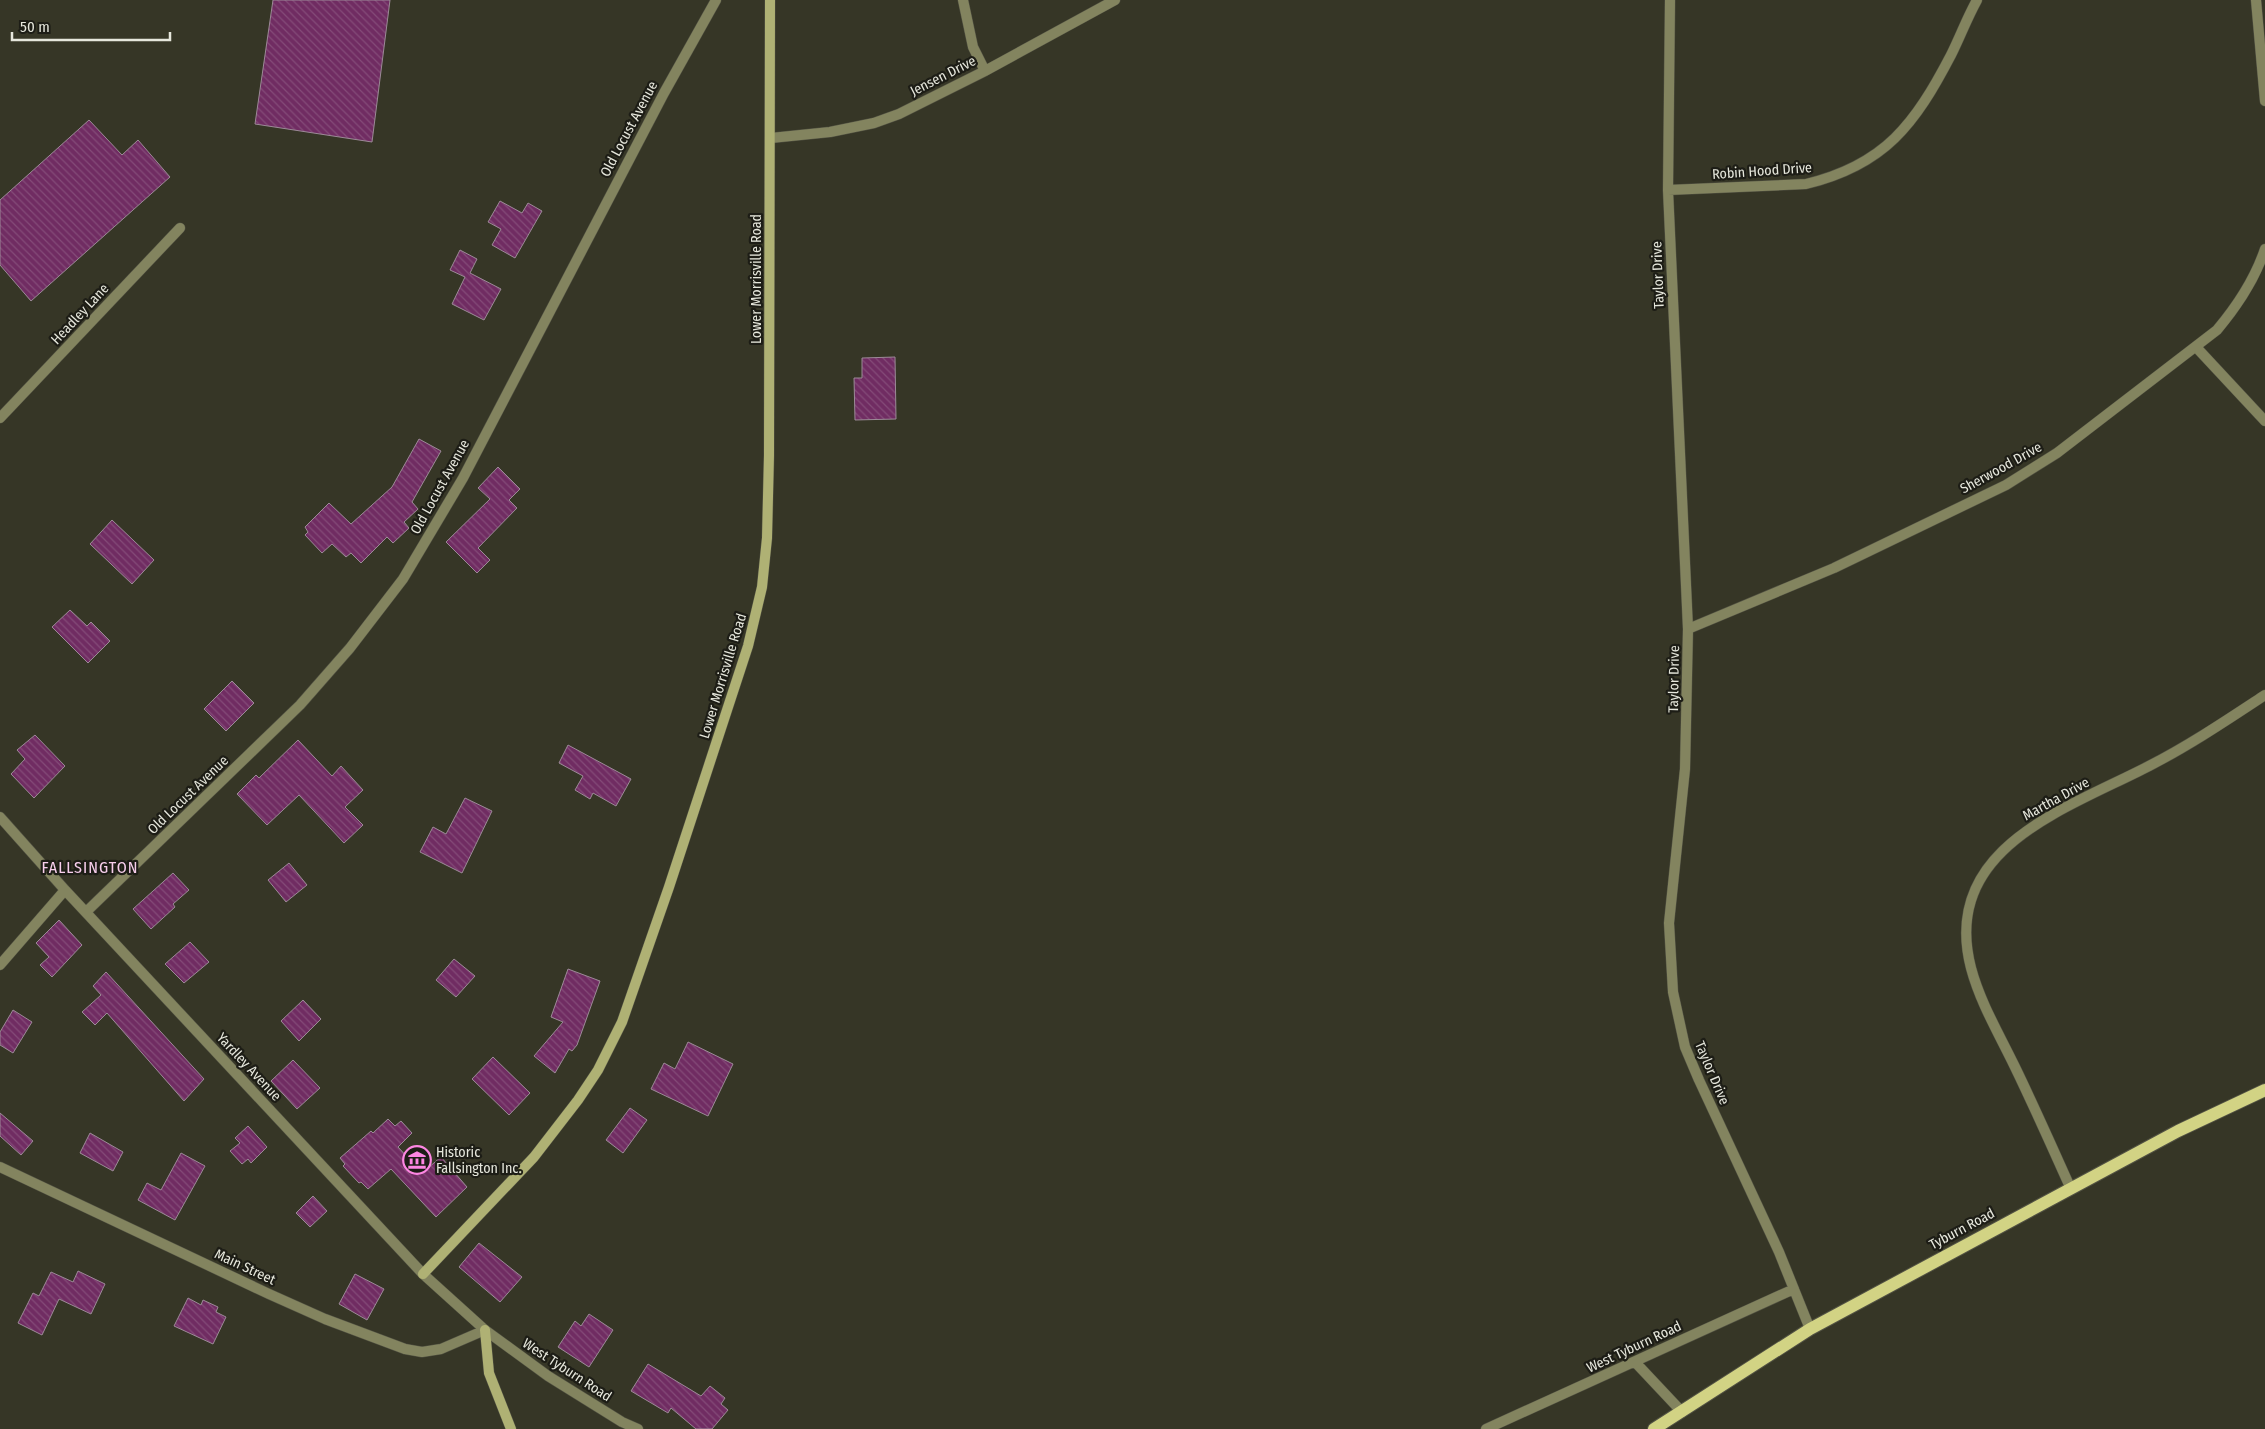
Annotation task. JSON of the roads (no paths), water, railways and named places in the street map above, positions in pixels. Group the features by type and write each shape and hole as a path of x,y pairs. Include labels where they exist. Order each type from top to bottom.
{"main road":[{"name":"Tyburn Road","path":"1654,1429 1810,1329 2178,1132 2265,1090"},
{"name":"Tyburn Road","path":"1662,1429 1682,1412"}],"street":[{"name":"Old Locust Avenue","path":"86,912 300,705 350,648 403,579 462,478 659,101 716,0"},
{"name":"Lower Morrisville Road","path":"423,1274 534,1157 578,1100 598,1070 622,1022 737,682 762,587 767,538 771,138 770,0"},
{"path":"963,0 973,47 985,71"},
{"name":"Jensen Drive","path":"771,138 830,132 874,123 899,114 985,71 1115,0"},
{"name":"Taylor Drive","path":"1670,0 1668,190 1688,629 1685,769 1669,923 1673,992 1685,1047 1794,1289 1810,1329"},
{"name":"Robin Hood Drive","path":"1668,190 1806,184 1826,179 1869,159 1894,139 1920,109 1952,54 1977,0"},
{"path":"2256,0 2265,101"},
{"name":"Headley Lane","path":"0,418 180,228"},
{"name":"Sherwood Drive","path":"1688,629 1834,568 2006,485 2057,453 2217,330 2237,306 2260,264 2265,249"},
{"path":"2196,347 2265,421"},
{"name":"Martha Drive","path":"2071,1189 2039,1116 1984,1003 1972,970 1967,950 1966,922 1974,890 1990,864 2010,843 2043,819 2166,757 2200,738 2265,695"},
{"name":"Yardley Avenue","path":"0,816 65,890 423,1274 485,1330"},
{"path":"0,965 65,890"},
{"name":"Main Street","path":"0,1167 269,1294 405,1350 422,1352 441,1349 485,1330"},
{"name":"West Tyburn Road","path":"1486,1429 1794,1289"},
{"path":"485,1330 489,1374 511,1429"},
{"name":"West Tyburn Road","path":"485,1330 548,1376 622,1422 638,1429"},
{"path":"1635,1362 1682,1412"}],"place":[{"name":"Historic Fallsington Inc.","path":"417,1160"}],"district":[{"name":"FALLSINGTON","path":"90,867"}]}
